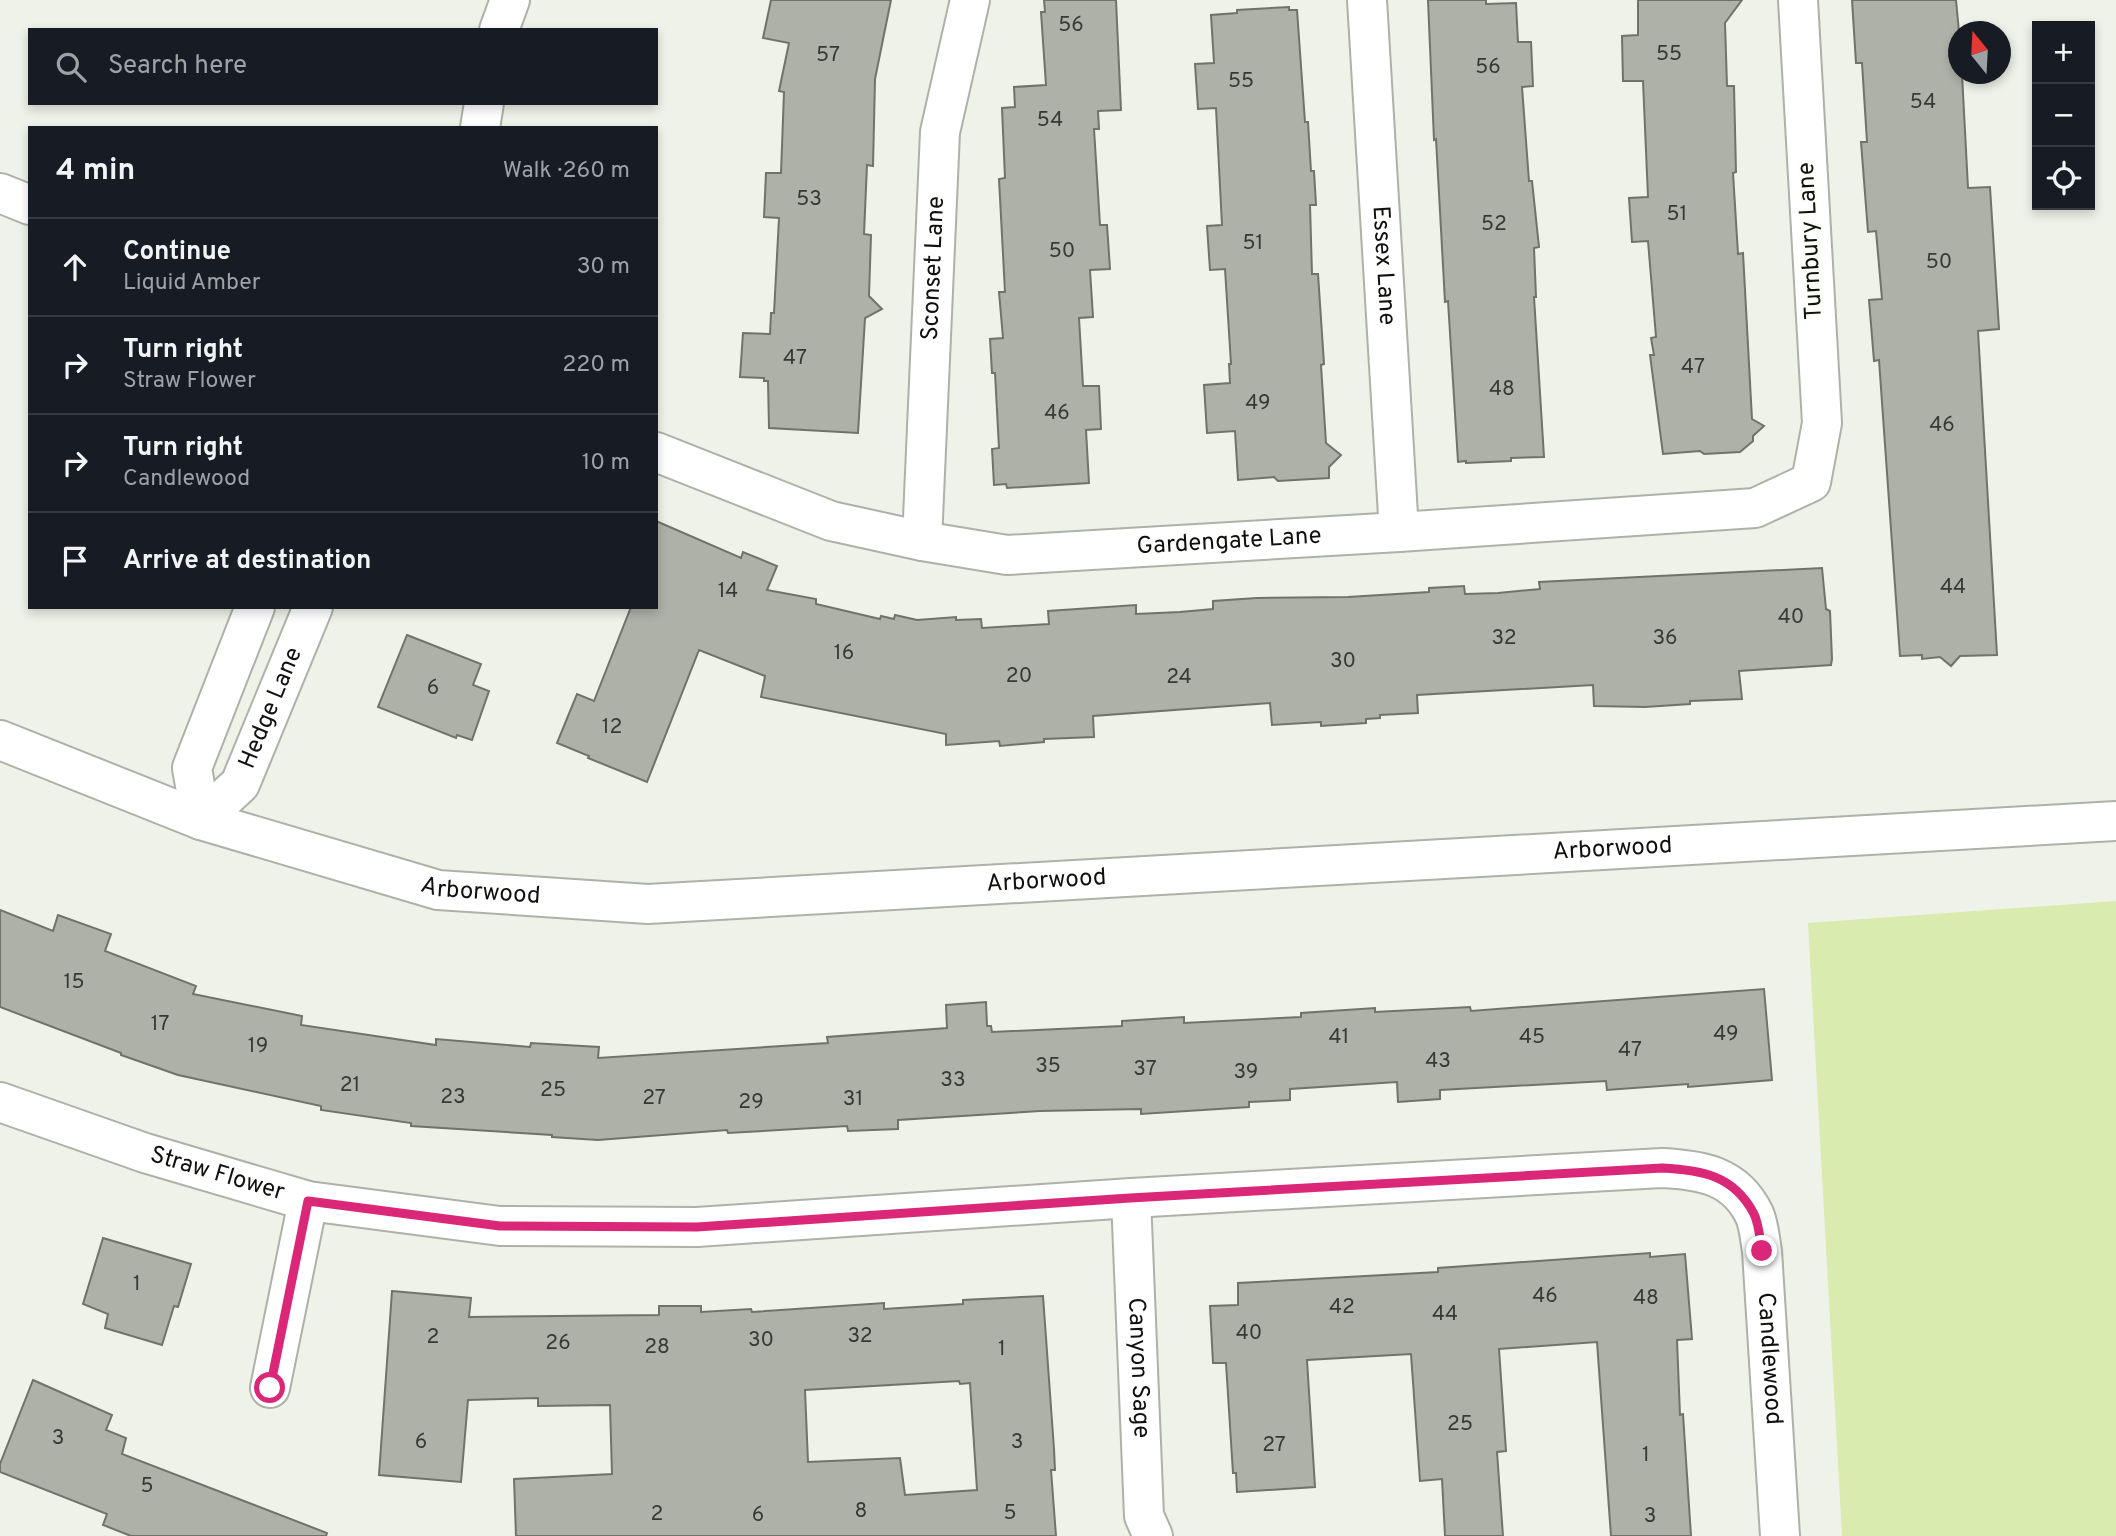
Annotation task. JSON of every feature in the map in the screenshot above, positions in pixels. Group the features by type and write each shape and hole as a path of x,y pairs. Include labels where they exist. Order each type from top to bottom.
{"street":[{"path":"500,28 510,0"},
{"name":"Sconset Lane","path":"922,541 940,132 970,0"},
{"name":"Essex Lane","path":"1367,0 1399,533"},
{"name":"Turnbury Lane","path":"1798,0 1822,423 1811,482"},
{"path":"480,126 484,105"},
{"path":"0,193 28,204"},
{"name":"Gardengate Lane","path":"658,453 831,521 922,541 1007,555 1399,533 1755,508 1811,482"},
{"name":"Hedge Lane","path":"201,820 192,768 254,609"},
{"name":"Hedge Lane","path":"201,820 240,784 312,609"},
{"name":"Arborwood","path":"0,740 201,820 438,890 648,904 2116,821"},
{"name":"Straw Flower","path":"0,1102 145,1153 308,1201 500,1226 697,1227 1130,1198 1662,1168 1698,1170 1737,1188"},
{"name":"Candlewood","path":"1737,1188 1755,1216 1762,1251 1780,1536"},
{"name":"Canyon Sage","path":"1130,1198 1144,1516 1153,1536"},
{"path":"270,1388 308,1201"}],"green space":[{"path":"2116,901 2116,1536 1842,1536 1808,923"}],"building":[{"path":"771,0 891,0 875,79 873,166 867,165 864,234 871,235 869,296 882,309 865,318 858,433 769,428 768,381 764,381 764,378 740,377 743,333 770,334 771,313 774,313 779,218 764,217 766,173 781,173 784,92 779,91 789,43 763,38"},
{"path":"1044,0 1116,0 1121,110 1098,111 1099,129 1094,129 1100,225 1107,225 1110,269 1090,270 1093,317 1079,318 1083,386 1099,386 1101,429 1086,430 1089,483 1007,488 1006,484 994,485 992,449 999,448 995,373 992,373 990,339 1003,338 999,292 1005,292 999,179 1005,178 1002,108 1015,107 1014,87 1046,85 1041,12 1045,12"},
{"path":"1428,0 1516,3 1518,42 1531,42 1533,86 1522,87 1529,181 1532,181 1539,247 1534,248 1534,297 1544,457 1458,462 1436,139 1434,140"},
{"path":"1638,0 1742,0 1725,23 1727,86 1734,86 1736,172 1733,173 1738,254 1743,253 1752,419 1764,426 1740,452 1663,454 1650,355 1654,355 1651,338 1656,337 1648,241 1632,242 1629,198 1648,197 1643,81 1623,81 1622,36 1638,35"},
{"path":"1852,0 1956,0 1958,21 1948,21 1948,84 1963,84 1968,188 1990,187 1999,329 1978,331 1997,655 1960,656 1951,666 1940,657 1922,659 1922,655 1900,656 1879,360 1874,361 1869,300 1882,299 1876,231 1868,232 1861,142 1867,142 1862,63 1856,63"},
{"path":"1289,7 1289,10 1297,10 1305,122 1308,122 1311,171 1314,171 1316,205 1310,205 1312,274 1318,274 1326,443 1341,455 1329,467 1329,478 1278,481 1274,477 1238,480 1235,431 1207,433 1204,385 1230,383 1231,364 1225,269 1210,270 1207,226 1222,225 1216,108 1198,109 1195,64 1214,63 1211,15 1237,13 1237,10"},
{"path":"658,522 741,558 743,552 777,566 767,590 816,599 816,604 880,619 881,616 894,619 895,615 917,620 956,617 956,620 981,619 982,628 1049,624 1048,611 1136,605 1136,614 1180,612 1213,609 1213,601 1348,597 1429,592 1429,588 1464,586 1465,594 1498,593 1540,589 1539,582 1822,568 1826,609 1830,611 1831,665 1739,671 1742,699 1690,701 1690,704 1645,707 1594,706 1593,685 1417,695 1418,713 1380,715 1380,718 1366,719 1366,723 1321,726 1321,722 1272,725 1270,703 1093,716 1094,737 1044,739 1044,742 1000,746 999,741 946,745 946,734 761,697 765,676 699,650 647,782 557,743 577,694 594,701 630,609 658,609"},
{"path":"407,635 481,664 473,685 489,691 472,740 457,735 456,738 378,707"},
{"path":"0,910 53,931 58,915 111,934 105,951 196,986 193,994 302,1016 301,1025 436,1045 436,1039 530,1047 531,1043 599,1047 598,1058 828,1043 827,1037 947,1028 946,1005 986,1002 987,1026 991,1026 992,1032 1122,1026 1122,1021 1184,1017 1184,1023 1301,1017 1301,1013 1375,1008 1375,1012 1470,1007 1471,1011 1764,989 1772,1080 1607,1090 1606,1081 1440,1090 1440,1099 1398,1102 1397,1082 1290,1089 1290,1100 1249,1102 1249,1107 1141,1114 1141,1109 1040,1111 898,1120 898,1129 848,1131 847,1126 728,1133 727,1130 598,1140 411,1126 411,1123 321,1110 321,1106 178,1075 0,1007"},
{"path":"103,1238 191,1264 178,1307 174,1306 162,1345 105,1328 108,1314 83,1304"},
{"path":"1650,1253 1650,1257 1685,1254 1692,1339 1677,1340 1680,1415 1683,1414 1691,1536 1611,1536 1597,1342 1499,1349 1506,1451 1497,1452 1503,1536 1445,1536 1442,1479 1420,1481 1411,1354 1307,1360 1315,1487 1237,1492 1236,1473 1233,1473 1226,1363 1213,1363 1210,1306 1238,1305 1238,1283 1438,1272 1438,1268"},
{"path":"392,1291 471,1298 469,1317 659,1315 659,1306 701,1306 701,1312 751,1309 752,1312 884,1303 884,1309 963,1304 963,1300 1043,1296 1054,1449 1055,1470 1051,1470 1056,1536 516,1536 514,1479 612,1474 610,1405 538,1406 538,1398 468,1400 461,1482 379,1475","holes":["959,1381 960,1384 970,1383 977,1490 905,1495 900,1458 808,1462 805,1390"]},
{"path":"33,1380 112,1415 106,1430 126,1438 122,1454 327,1533 326,1536 131,1536 103,1525 107,1514 0,1472 0,1464"}],"route":[{"path":"270,1388 308,1201 500,1226 697,1227 1130,1198 1662,1168 1698,1170 1737,1188 1755,1216 1762,1251"}]}
